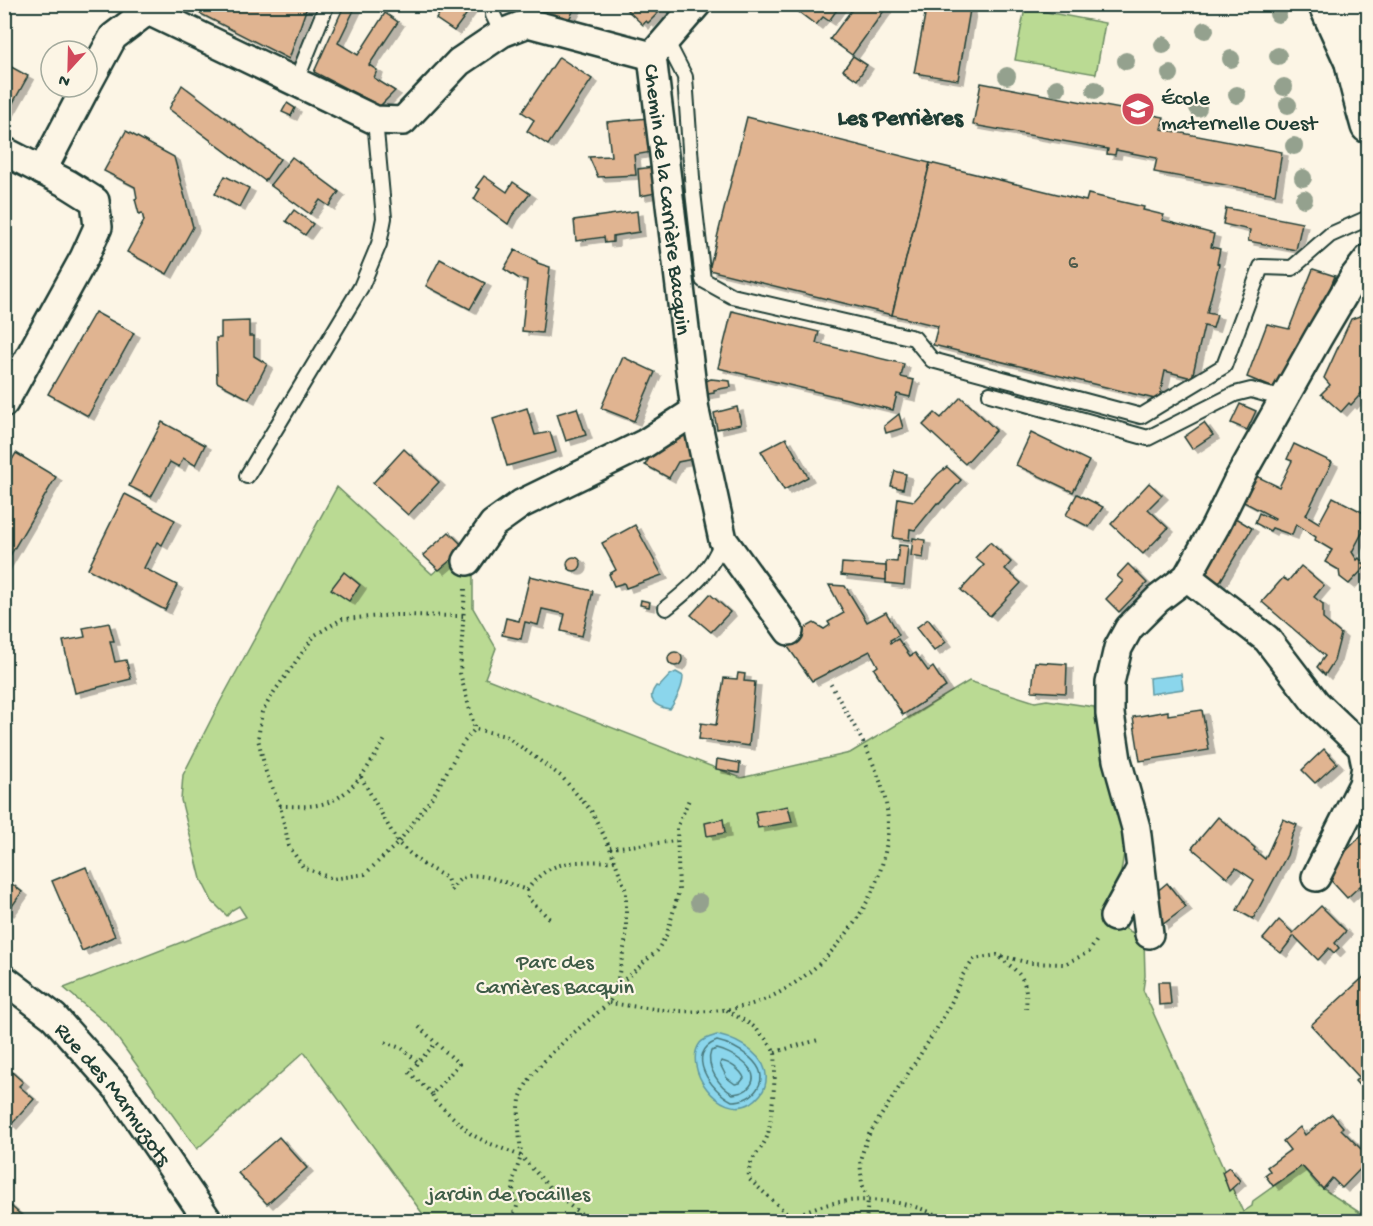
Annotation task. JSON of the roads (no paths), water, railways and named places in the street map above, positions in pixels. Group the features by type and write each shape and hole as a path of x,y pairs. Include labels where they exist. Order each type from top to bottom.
{"main road":[{"path":"1351,4 1349,42 1352,71 1368,126"}],"street":[{"name":"Chemin de la Carrière Bacquin","path":"697,4 659,48 695,411 723,540 789,631"},
{"path":"1322,4 1352,71"},
{"path":"99,63 113,37 141,8 375,120 403,120 459,62 502,33 528,23 659,48"},
{"path":"42,171 80,99"},
{"path":"4,151 95,201 98,227 84,258 4,403"},
{"path":"1149,934 1136,828 1117,760 1110,714 1110,683 1118,648 1130,628 1158,599 1187,577 1284,399 1354,277 1368,259"},
{"path":"467,561 493,524 521,504 644,444 695,411"},
{"path":"1187,577 1267,639 1316,703 1362,747 1366,766 1363,784 1316,877"},
{"path":"1114,917 1141,868"},
{"name":"Rue des Marmuzots","path":"4,978 54,1017 118,1089 208,1221"}],"lane":[{"path":"141,8 181,4"},
{"path":"296,81 327,4"},
{"path":"494,4 493,15 502,33"},
{"path":"659,48 685,76 693,192 703,280 732,296 914,338 932,360 1141,417 1224,366 1261,267 1292,268 1330,235 1368,218"},
{"path":"247,476 361,287 379,244 384,218 375,120"},
{"path":"990,394 1148,438 1235,394 1251,390 1284,399"},
{"path":"666,608 696,584 714,561 723,540"}],"water":[{"path":"676,672 683,676 679,693 670,709 660,707 652,699 653,691 656,686 659,687"},
{"path":"1181,674 1183,689 1150,694 1149,678"},
{"path":"717,1035 744,1046 759,1059 764,1067 765,1086 760,1096 751,1103 739,1107 727,1105 707,1089 700,1077 696,1065 696,1053 700,1043"}],"place":[{"name":"École maternelle Ouest","path":"1138,109"}],"district":[{"name":"Les Perrières","path":"900,116"}],"park label":[{"name":"Parc des Carrières Bacquin","path":"555,972"},
{"name":"jardin de rocailles","path":"509,1192"}]}
